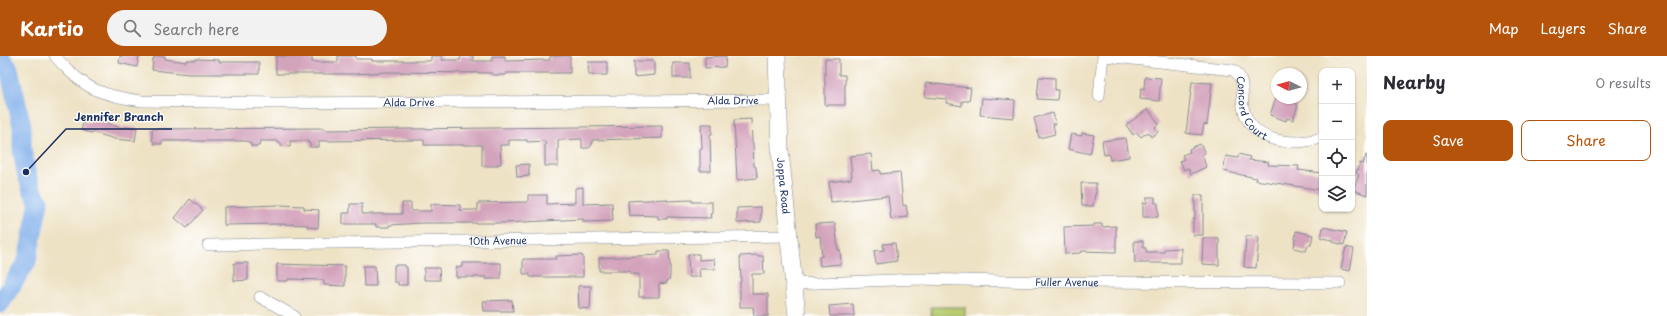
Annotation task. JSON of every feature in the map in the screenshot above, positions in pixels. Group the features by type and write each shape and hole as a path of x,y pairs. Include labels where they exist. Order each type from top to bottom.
{"main road":[{"name":"Joppa Road","path":"777,56 780,150 797,316"}],"street":[{"name":"Alda Drive","path":"55,56 70,72 95,90 142,101 276,103 778,100"},
{"name":"Concord Court","path":"1104,56 1233,70 1240,76 1242,81 1242,98 1247,117 1253,126 1262,134 1271,139 1286,142 1303,142 1319,139"},
{"path":"1099,96 1104,56"},
{"name":"10th Avenue","path":"208,245 788,236"},
{"name":"Fuller Avenue","path":"793,284 919,279 1045,282 1340,283"},
{"path":"260,297 294,316"}],"green space":[{"path":"931,307 965,307 965,316 931,316"}],"building":[{"path":"120,56 139,56 137,67 119,63"},
{"path":"156,56 165,56 165,59 186,62 186,60 196,59 219,60 219,62 259,62 259,74 189,74 152,70 153,58"},
{"path":"276,56 312,56 312,62 338,62 338,56 356,56 356,59 372,59 372,61 429,61 431,60 431,56 442,56 442,60 460,60 461,56 473,56 473,61 492,61 492,56 505,56 505,61 550,60 550,56 570,56 570,73 506,73 506,75 492,75 492,73 386,72 356,74 276,74"},
{"path":"726,56 725,67 705,68 705,57"},
{"path":"825,59 839,59 839,75 845,75 845,105 825,105"},
{"path":"634,61 654,61 654,75 634,77"},
{"path":"588,62 607,62 607,75 589,75"},
{"path":"673,63 690,63 690,78 673,78"},
{"path":"1039,77 1055,78 1055,90 1058,90 1057,100 1037,99"},
{"path":"1145,77 1161,78 1159,101 1140,99 1141,88 1144,89"},
{"path":"1192,82 1212,83 1207,125 1204,124 1202,135 1186,133"},
{"path":"926,83 971,88 969,101 962,101 962,106 946,103 947,99 925,97"},
{"path":"982,98 1015,100 1014,118 980,115"},
{"path":"1274,104 1298,105 1293,120 1287,118 1286,121 1270,115"},
{"path":"1148,109 1159,124 1155,127 1158,132 1151,137 1148,132 1141,137 1136,132 1133,135 1126,125"},
{"path":"1053,113 1056,124 1053,124 1055,134 1039,138 1034,118"},
{"path":"97,114 106,117 104,122 124,129 124,127 137,128 135,141 115,139 81,130 84,121 89,123 90,118 95,120"},
{"path":"751,119 754,166 756,167 757,178 737,180 734,120"},
{"path":"701,124 712,124 712,134 710,134 711,171 700,171 700,149 702,148"},
{"path":"662,126 662,138 592,140 592,145 589,148 582,148 582,139 558,140 558,166 545,166 545,141 527,142 527,140 509,140 509,145 500,145 501,164 497,164 497,166 482,166 482,145 424,145 424,140 319,141 319,147 310,147 310,143 308,143 308,141 290,141 290,147 281,146 281,143 278,143 278,141 260,141 259,146 251,146 251,143 246,141 162,141 162,144 154,144 154,141 152,141 152,129 324,128 324,130"},
{"path":"1082,133 1094,135 1090,154 1068,149 1071,134 1082,136"},
{"path":"1126,138 1129,157 1110,160 1109,154 1104,155 1102,141"},
{"path":"1200,144 1205,153 1202,154 1206,167 1191,174 1188,168 1184,170 1180,161 1184,159 1182,155 1190,152 1189,149"},
{"path":"871,154 873,171 880,170 880,174 900,172 903,206 906,205 908,217 891,219 888,196 831,202 829,182 851,179 850,156"},
{"path":"1239,154 1250,157 1249,160 1269,162 1268,165 1299,166 1298,170 1319,173 1319,190 1255,180 1256,178 1223,171 1226,156 1238,158"},
{"path":"1367,155 1367,195 1355,191 1355,185 1359,175 1356,173 1360,163 1363,164"},
{"path":"529,164 529,176 517,177 516,165"},
{"path":"1081,183 1096,183 1096,194 1093,206 1082,206"},
{"path":"583,187 583,204 612,203 613,221 583,222 583,219 504,223 422,223 389,225 389,227 376,227 376,224 343,224 343,213 350,213 350,204 362,204 362,214 402,214 402,203 411,203 411,211 431,211 431,204 460,205 460,210 478,210 478,203 528,202 528,195 547,195 547,204 575,203 575,188"},
{"path":"1195,195 1203,195 1203,235 1193,235"},
{"path":"1147,197 1155,197 1155,203 1158,203 1158,217 1143,217 1143,203 1147,203"},
{"path":"190,199 203,210 187,228 175,218"},
{"path":"667,199 667,201 692,200 692,202 712,202 712,214 710,214 711,218 667,217 667,219 658,219 658,216 629,215 628,201"},
{"path":"279,205 304,206 304,209 319,210 318,228 308,227 308,225 279,224 224,225 224,207"},
{"path":"761,207 761,222 737,223 737,208"},
{"path":"835,223 841,264 820,266 819,257 822,256 820,236 816,237 815,224"},
{"path":"1094,224 1102,224 1102,227 1116,226 1116,252 1082,251 1080,253 1065,254 1064,227 1094,226"},
{"path":"1323,227 1347,232 1344,245 1333,242 1333,240 1321,238"},
{"path":"1296,231 1313,235 1311,245 1308,245 1306,251 1294,248"},
{"path":"1246,236 1259,237 1256,268 1244,267"},
{"path":"1203,238 1219,238 1219,265 1202,264"},
{"path":"1134,241 1143,241 1143,248 1146,248 1146,252 1164,252 1164,249 1181,248 1181,263 1135,263"},
{"path":"895,243 897,261 876,264 874,251 884,250 883,244"},
{"path":"1346,247 1354,249 1350,271 1341,269"},
{"path":"658,251 669,251 670,265 669,280 667,280 667,283 659,284 659,297 639,297 639,274 630,274 630,271 599,271 599,258 658,255"},
{"path":"688,254 699,254 699,260 714,259 715,269 699,269 700,277 689,277"},
{"path":"556,256 583,256 583,277 530,277 530,274 523,274 523,259 556,259"},
{"path":"740,256 763,256 764,274 752,274 752,294 768,294 768,316 754,316 753,307 740,307"},
{"path":"234,263 248,263 248,280 234,281"},
{"path":"462,263 501,263 501,279 486,279 486,277 456,277 456,267 462,267"},
{"path":"277,264 345,266 345,286 324,285 324,280 288,279 288,281 277,281"},
{"path":"394,265 405,265 405,267 407,267 407,285 398,285 398,282 394,282"},
{"path":"363,266 375,266 376,286 364,286"},
{"path":"424,268 439,268 440,280 424,280"},
{"path":"578,286 591,286 590,309 579,308"},
{"path":"512,300 513,311 484,311 483,301"},
{"path":"853,304 854,316 830,316 829,306"}],"waterway":[{"path":"0,57 9,69 22,126 22,149 26,172 31,188 39,202 27,261 0,304"}],"place":[{"name":"Jennifer Branch","path":"26,172"}]}
